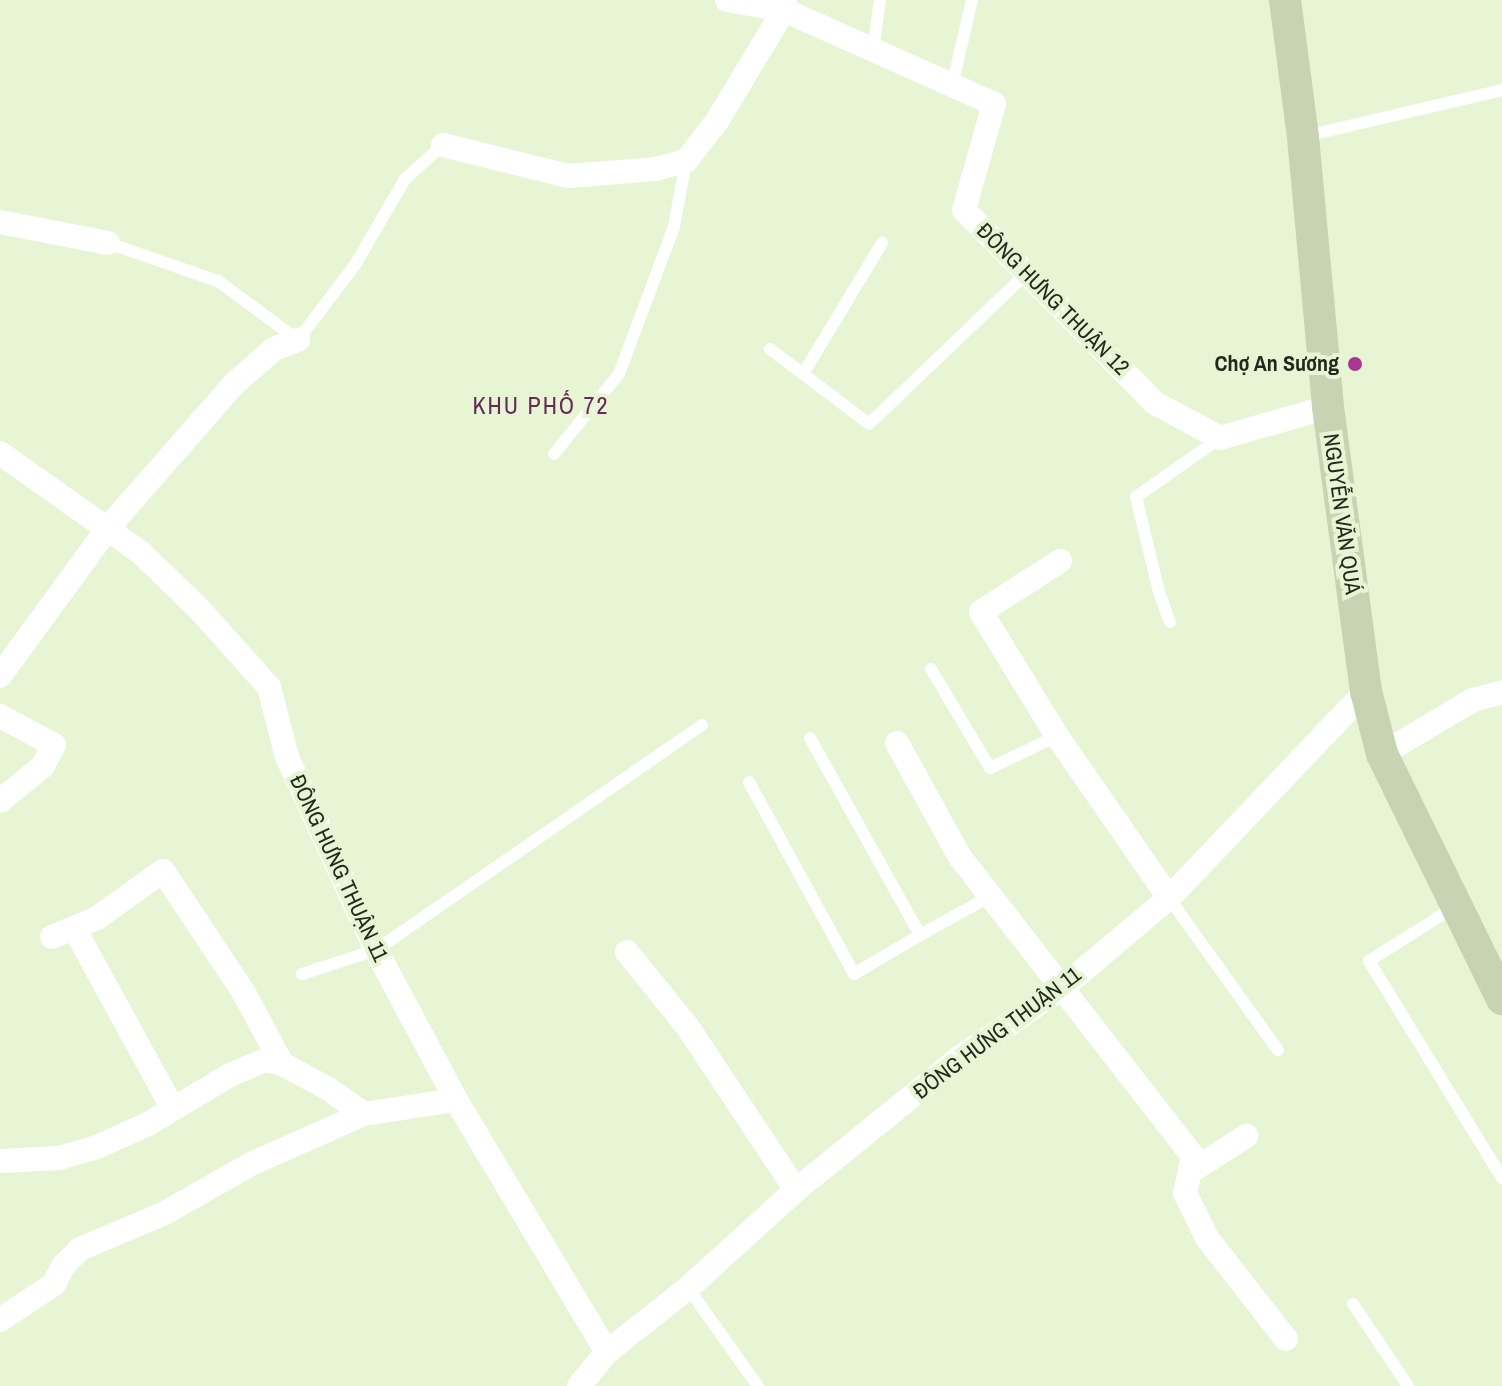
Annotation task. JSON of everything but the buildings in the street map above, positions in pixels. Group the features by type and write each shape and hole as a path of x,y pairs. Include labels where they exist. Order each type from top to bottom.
{"main road":[{"name":"NGUYỄN VĂN QUÁ","path":"1285,0 1303,137 1328,407 1366,691 1382,754 1502,999"}],"street":[{"name":"ĐÔNG HƯNG THUẬN 12","path":"727,0 784,5 873,50 994,104 964,210 1155,403 1220,438"},
{"path":"443,145 568,176 656,169 686,161 717,121 784,5"},
{"path":"0,222 108,243"},
{"path":"0,676 107,529 234,384 274,349 298,340"},
{"path":"1220,438 1328,407"},
{"name":"ĐÔNG HƯNG THUẬN 11","path":"0,453 140,552 200,610 269,687 287,757 376,950 456,1100 607,1352"},
{"path":"1060,561 981,612 1057,736 1169,898"},
{"name":"ĐÔNG HƯNG THUẬN 11","path":"579,1386 607,1352 688,1288 796,1190 959,1058 1062,988 1169,898 1366,691"},
{"path":"1382,754 1473,700 1502,692"},
{"path":"0,716 54,745 43,766 0,801"},
{"path":"897,743 933,814 991,896 1193,1156 1185,1193 1207,1238 1286,1339"},
{"path":"173,1109 63,932 97,918 163,871 244,993 282,1064"},
{"path":"627,952 687,1026 796,1190"},
{"path":"0,1161 59,1158 97,1147 266,1060 282,1064 364,1114"},
{"path":"0,1320 54,1284 63,1266 80,1249 163,1214 251,1164 364,1114 456,1100"},
{"path":"1190,1172 1246,1136"}],"lane":[{"path":"873,50 880,0"},
{"path":"952,86 972,0"},
{"path":"1303,137 1502,90"},
{"path":"108,243 218,281 298,340 355,265 405,179 443,145"},
{"path":"554,454 619,374 674,227 686,161"},
{"path":"803,374 882,243"},
{"path":"770,349 869,424 1025,275"},
{"path":"1170,622 1159,592 1136,497 1220,438"},
{"path":"931,669 990,768 1057,736"},
{"path":"302,974 376,950 702,725"},
{"path":"810,738 920,935"},
{"path":"749,782 854,974 991,896"},
{"path":"1169,898 1278,1050"},
{"path":"1456,906 1369,961 1502,1178"},
{"path":"688,1288 758,1386"},
{"path":"1353,1304 1408,1386"}],"place":[{"name":"Chợ An Sương","path":"1355,364"}],"district":[{"name":"KHU PHỐ 72","path":"541,406"}]}
